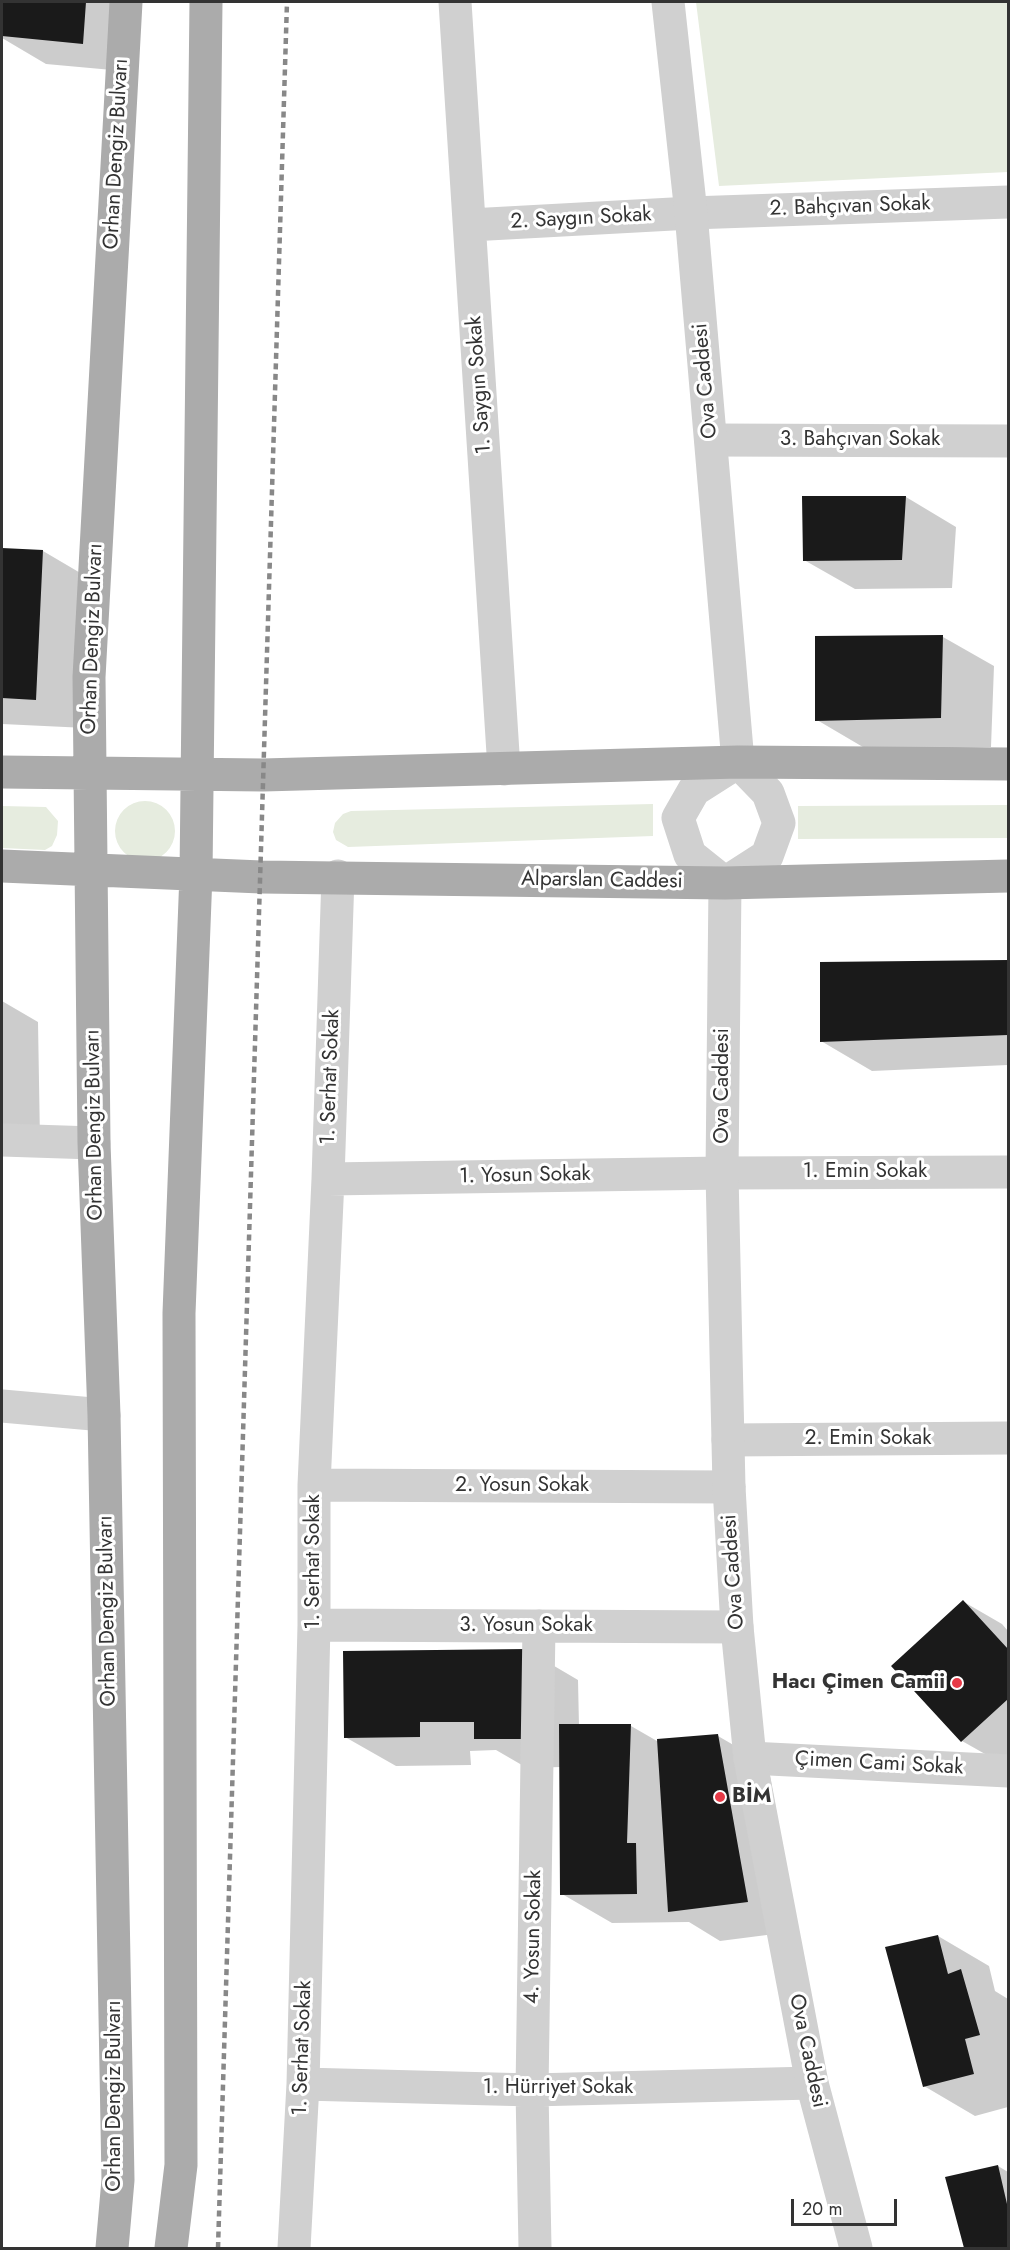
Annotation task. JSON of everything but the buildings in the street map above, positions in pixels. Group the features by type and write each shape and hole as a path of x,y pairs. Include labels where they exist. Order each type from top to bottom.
{"main road":[{"name":"Orhan Dengiz Bulvarı","path":"112,2248 118,2180 104,1415 94,1143 88,677 126,2"},
{"path":"171,2248 181,2164 179,1313 196,874 206,2"},
{"path":"2,772 263,775 738,762 1008,764"},
{"name":"Alparslan Caddesi","path":"2,866 261,877 338,876 724,883 1008,876"}],"street":[{"name":"1. Saygın Sokak","path":"455,2 504,769"},
{"name":"Ova Caddesi","path":"668,2 691,213 738,762"},
{"name":"2. Bahçıvan Sokak","path":"691,213 1008,202"},
{"name":"2. Saygın Sokak","path":"470,225 691,213"},
{"name":"3. Bahçıvan Sokak","path":"711,440 1008,441"},
{"path":"738,762 768,793 779,823 767,856 724,883 690,855 678,818 694,790 738,762"},
{"name":"1. Serhat Sokak","path":"294,2248 303,2084 314,1625 314,1485 328,1179 338,876"},
{"name":"Ova Caddesi","path":"724,883 722,1173 729,1487 737,1627 750,1758 812,2083 856,2248"},
{"path":"2,1140 94,1143"},
{"name":"1. Emin Sokak","path":"722,1173 1008,1172"},
{"name":"1. Yosun Sokak","path":"328,1179 722,1173"},
{"path":"2,1406 104,1415"},
{"name":"2. Emin Sokak","path":"728,1440 1008,1438"},
{"name":"2. Yosun Sokak","path":"314,1485 729,1487"},
{"name":"3. Yosun Sokak","path":"314,1625 737,1627"},
{"name":"4. Yosun Sokak","path":"536,2248 531,2090 539,1626"},
{"name":"Çimen Cami Sokak","path":"750,1758 1008,1771"},
{"name":"1. Hürriyet Sokak","path":"303,2084 531,2090 812,2083"}],"shaded area":[{"path":"696,2 1008,2 1008,172 719,186"},
{"path":"139,801 151,801 162,806 170,814 175,831 173,843 162,856 151,861 139,861 128,856 120,848 115,837 115,825 120,814 128,806"},
{"path":"653,804 653,836 348,847 336,840 333,832 335,823 343,814 351,811"},
{"path":"1008,805 1008,838 798,839 798,806"},
{"path":"2,806 46,807 58,821 57,835 52,846 45,850 2,848"}],"railway":[{"path":"218,2248 287,2"}],"place":[{"name":"Hacı Çimen Camii","path":"957,1683"},
{"name":"BİM","path":"720,1797"}]}
